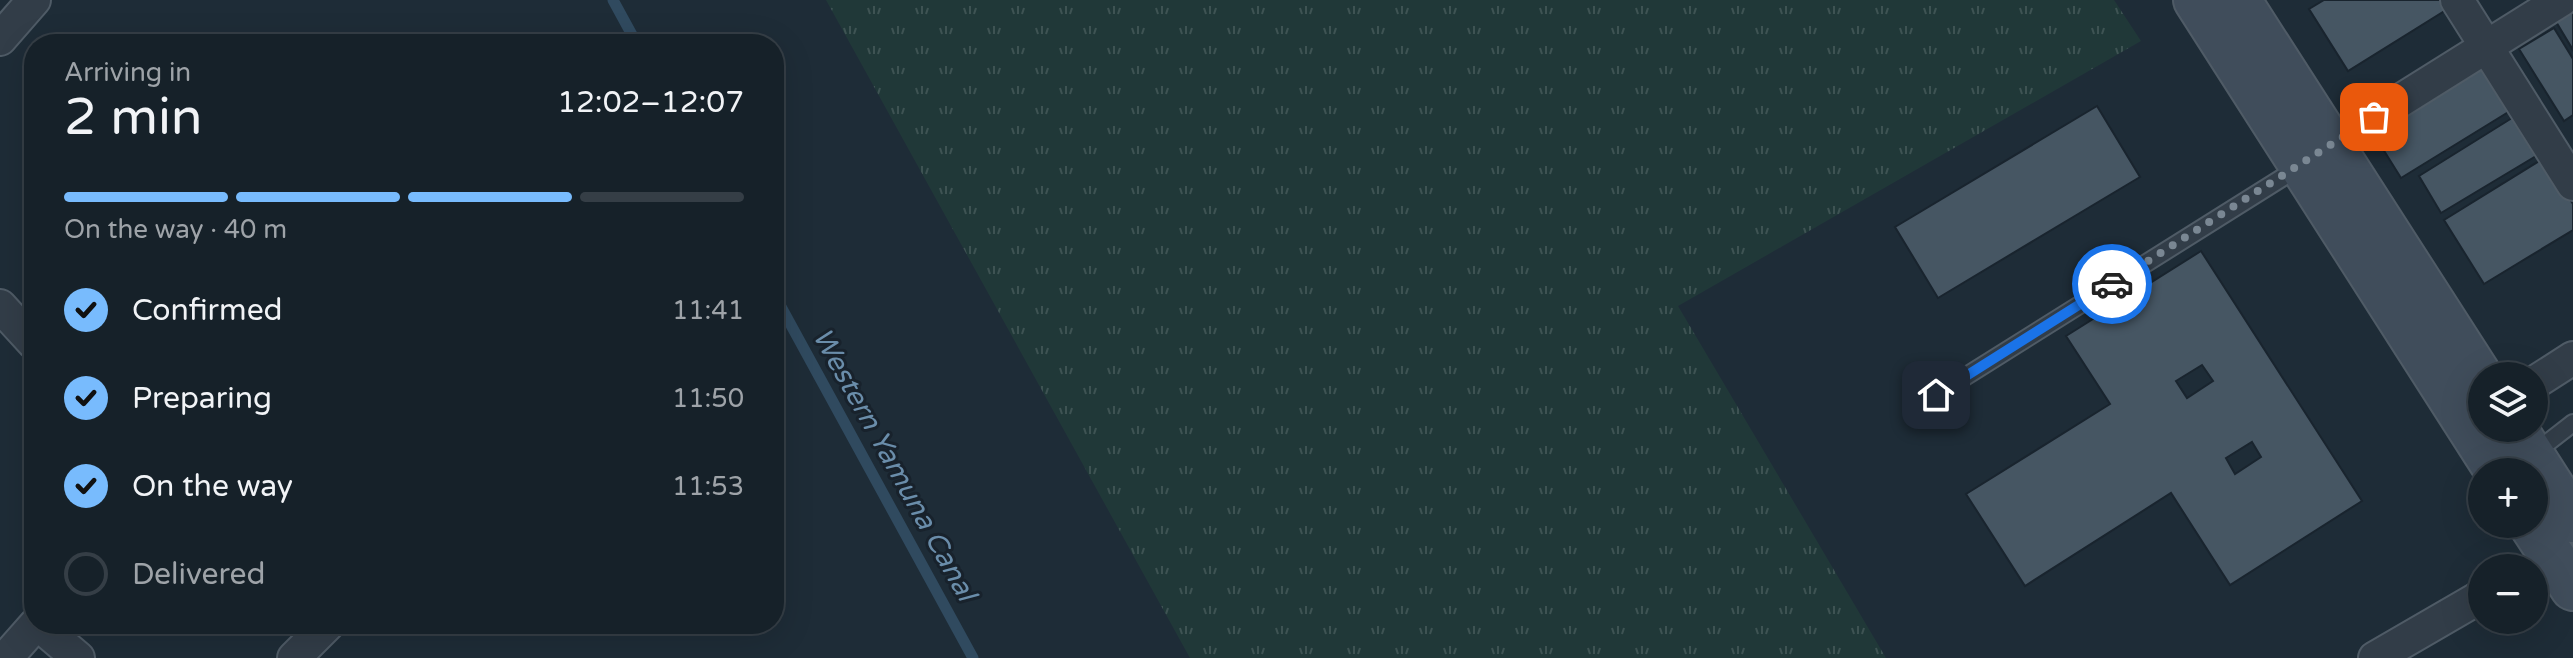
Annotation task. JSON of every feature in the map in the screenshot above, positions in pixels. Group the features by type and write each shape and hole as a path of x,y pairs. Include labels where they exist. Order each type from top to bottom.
{"street":[{"path":"0,39 34,0"},
{"path":"2196,0 2316,155 2469,362"},
{"path":"2238,0 2316,155 2515,452 2552,551"},
{"path":"2457,0 2573,184"},
{"path":"2316,155 2561,0"},
{"path":"2548,374 2573,358"},
{"path":"2391,654 2468,605"},
{"path":"6,658 28,634"},
{"path":"49,634 78,658"},
{"path":"294,658 318,634"}],"lane":[{"path":"1936,395 2316,155"},
{"path":"2515,452 2570,430"}],"green space":[{"path":"826,0 2114,0 2141,41 1678,306 1886,658 1190,658"}],"building":[{"path":"2324,0 2450,0 2454,5 2348,71 2309,9"},
{"path":"2573,9 2573,50 2555,20"},
{"path":"2554,28 2573,59 2573,115 2564,121 2519,49"},
{"path":"2477,58 2510,111 2401,178 2368,125"},
{"path":"2097,106 2140,177 1938,298 1895,227"},
{"path":"2512,118 2536,156 2441,213 2419,176"},
{"path":"2544,158 2573,204 2573,230 2484,284 2444,220"},
{"path":"2201,251 2362,501 2230,585 2171,493 2025,586 1966,494 2110,404 2066,336","holes":["2202,365 2213,381 2187,398 2176,381","2252,442 2261,457 2235,474 2226,458"]}],"waterway":[{"name":"Western Yamuna Canal","path":"613,0 632,34"},
{"name":"Western Yamuna Canal","path":"784,312 973,658"}],"way so far":[{"path":"2112,284 2374,117"}],"route":[{"path":"1936,395 2112,284"}]}
